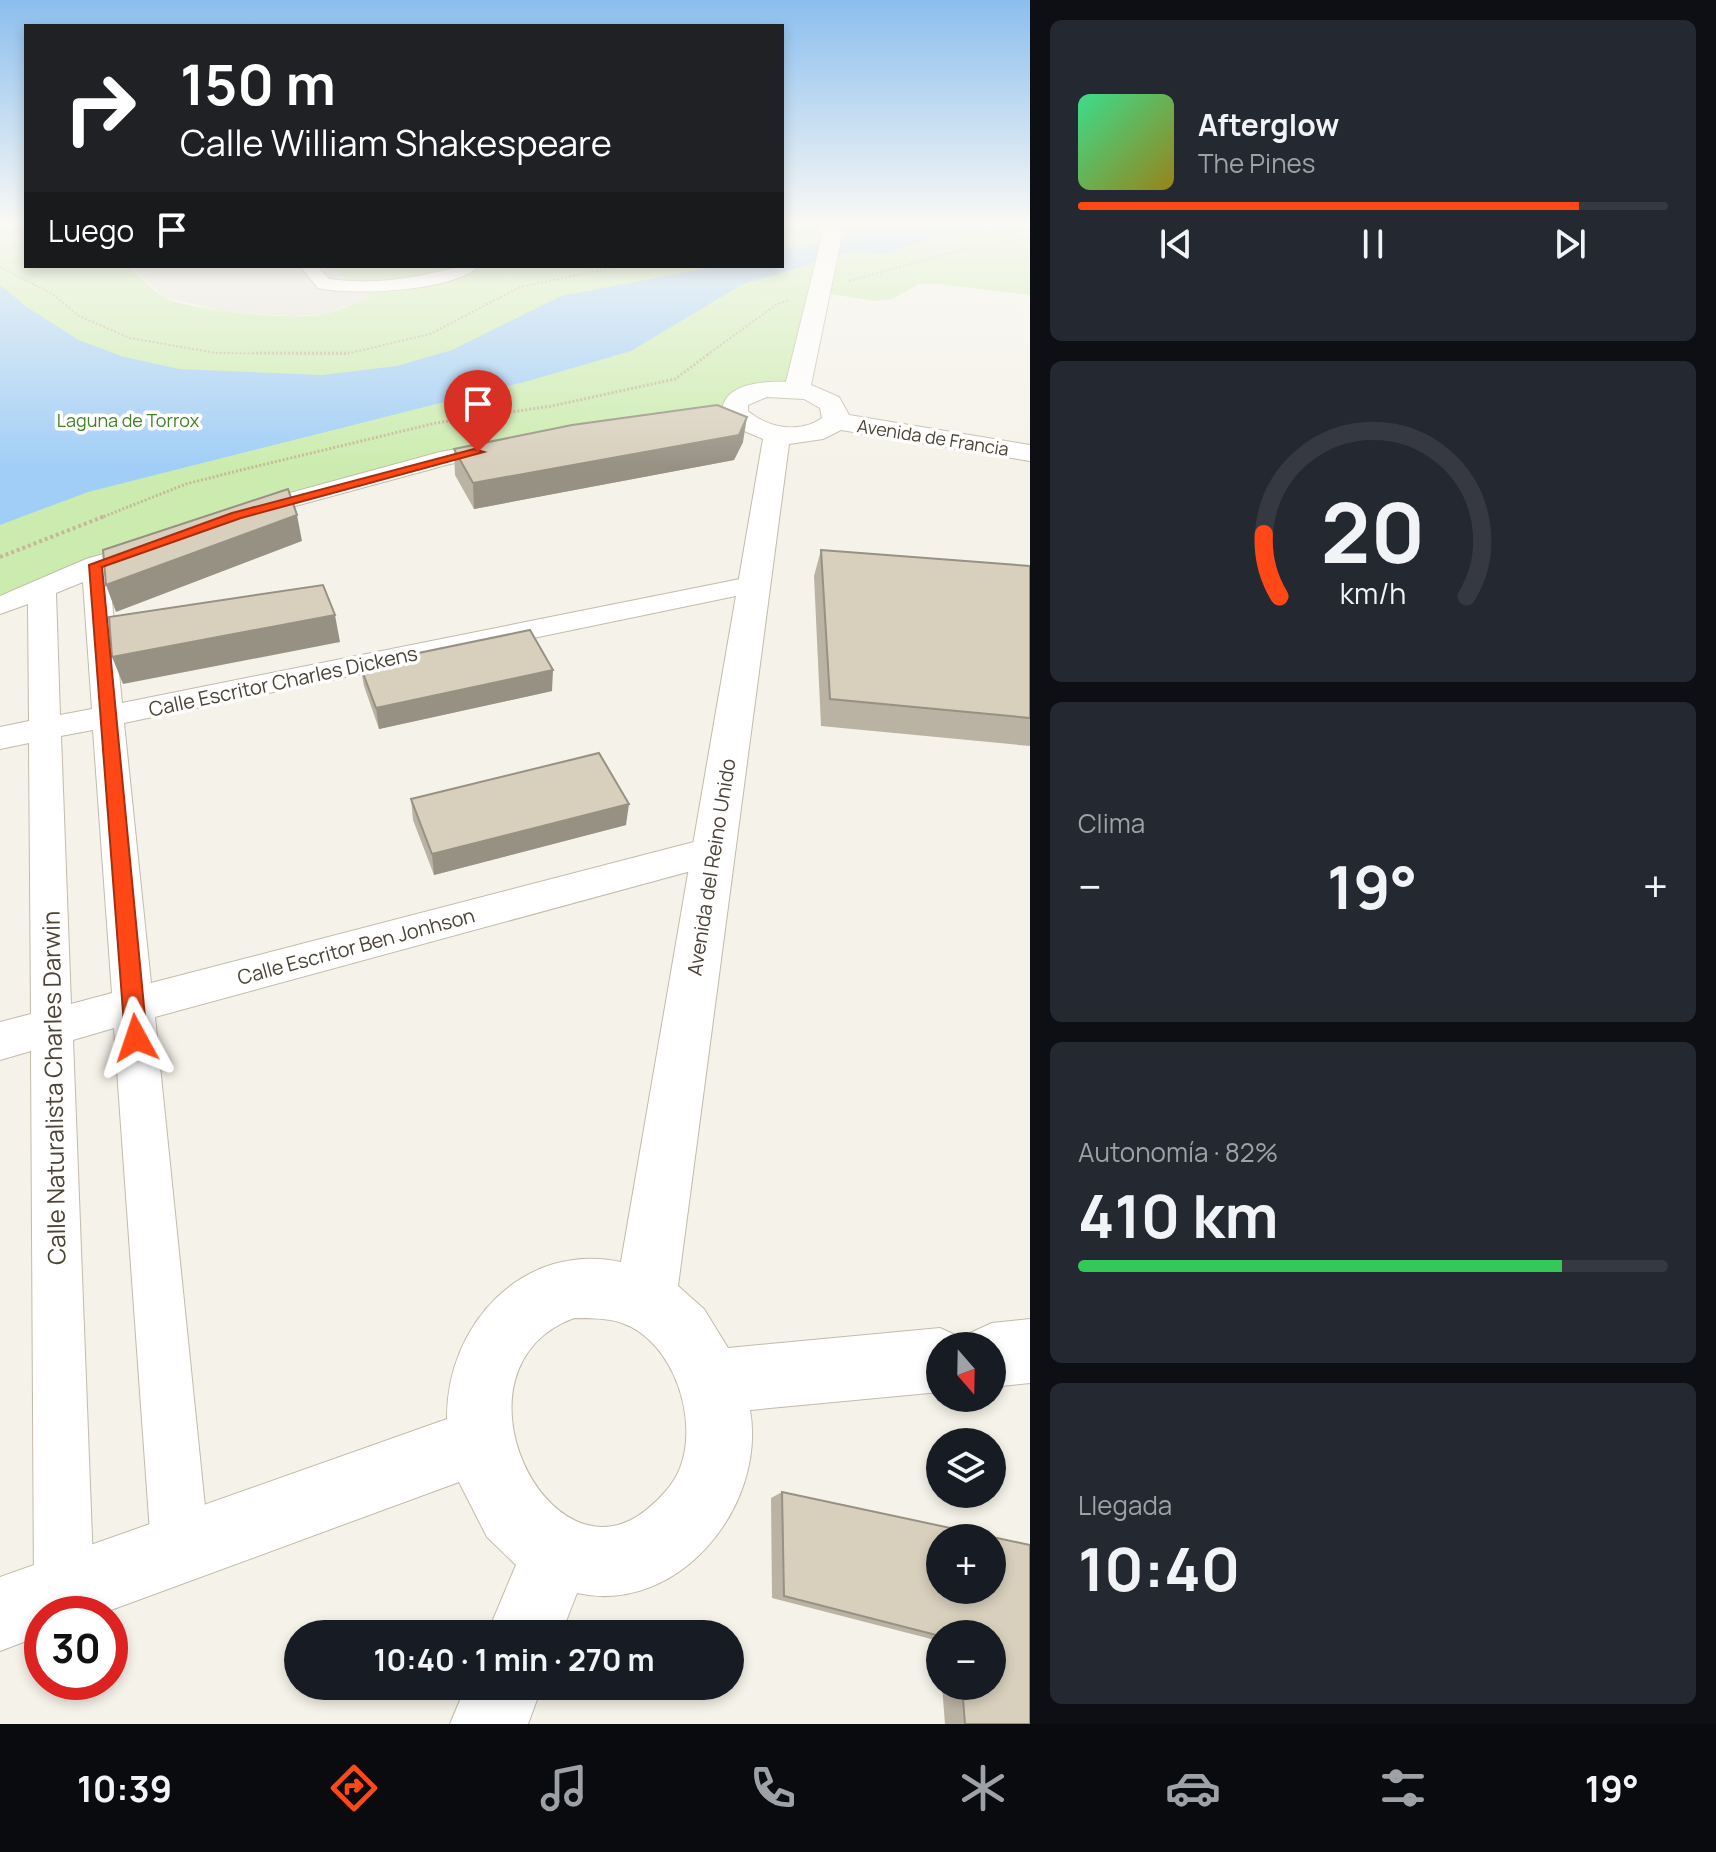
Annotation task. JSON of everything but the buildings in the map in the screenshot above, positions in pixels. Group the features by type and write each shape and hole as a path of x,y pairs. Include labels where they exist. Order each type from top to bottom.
{"street":[{"path":"797,390 815,306"},
{"path":"704,416 735,413 750,426 777,434 808,434 821,432 836,421 837,414 833,406 812,394 797,390 763,389 740,398 735,405 735,413"},
{"name":"Avenida de Francia","path":"836,421 1030,453"},
{"name":"Avenida del Reino Unido","path":"645,1301 777,434"},
{"path":"223,520 448,457 523,443"},
{"path":"0,606 138,550"},
{"path":"95,565 180,1546"},
{"name":"Calle Escritor Charles Dickens","path":"0,738 755,584"},
{"name":"Calle Naturalista Charles Darwin","path":"42,588 64,1589"},
{"name":"Calle Escritor Ben Jonhson","path":"0,1041 713,851"},
{"path":"574,1288 610,1288 645,1301 672,1320 687,1339 710,1382 719,1423 715,1466 699,1505 673,1537 637,1557 597,1562 557,1551 529,1533 505,1506 489,1475 479,1441 479,1396 490,1357 512,1323 541,1300 574,1288"},
{"path":"1006,1354 1030,1351"},
{"path":"710,1382 926,1361"},
{"path":"0,1614 180,1546 479,1441"},
{"path":"530,1620 557,1551"},
{"path":"489,1724 498,1700"}],"path":[{"path":"68,306 79,316 130,338 216,353 346,354 430,334 483,306"},
{"path":"0,557 186,484 436,423 552,406 675,379 774,306"}],"shaded area":[{"path":"202,306 346,306 324,314 293,316 225,312"}],"green space":[{"name":"Laguna de Torrox","path":"0,306 194,306 268,315 311,316 347,306 818,306 797,389 755,393 732,414 449,458 254,511 0,608"}],"water":[{"name":"Laguna de Torrox","path":"0,306 26,306 79,340 121,356 179,369 322,375 397,366 452,350 540,306 705,306 631,351 528,381 88,492 0,525"}],"route":[{"path":"136,1038 95,565 237,515 448,457 478,452"}]}
